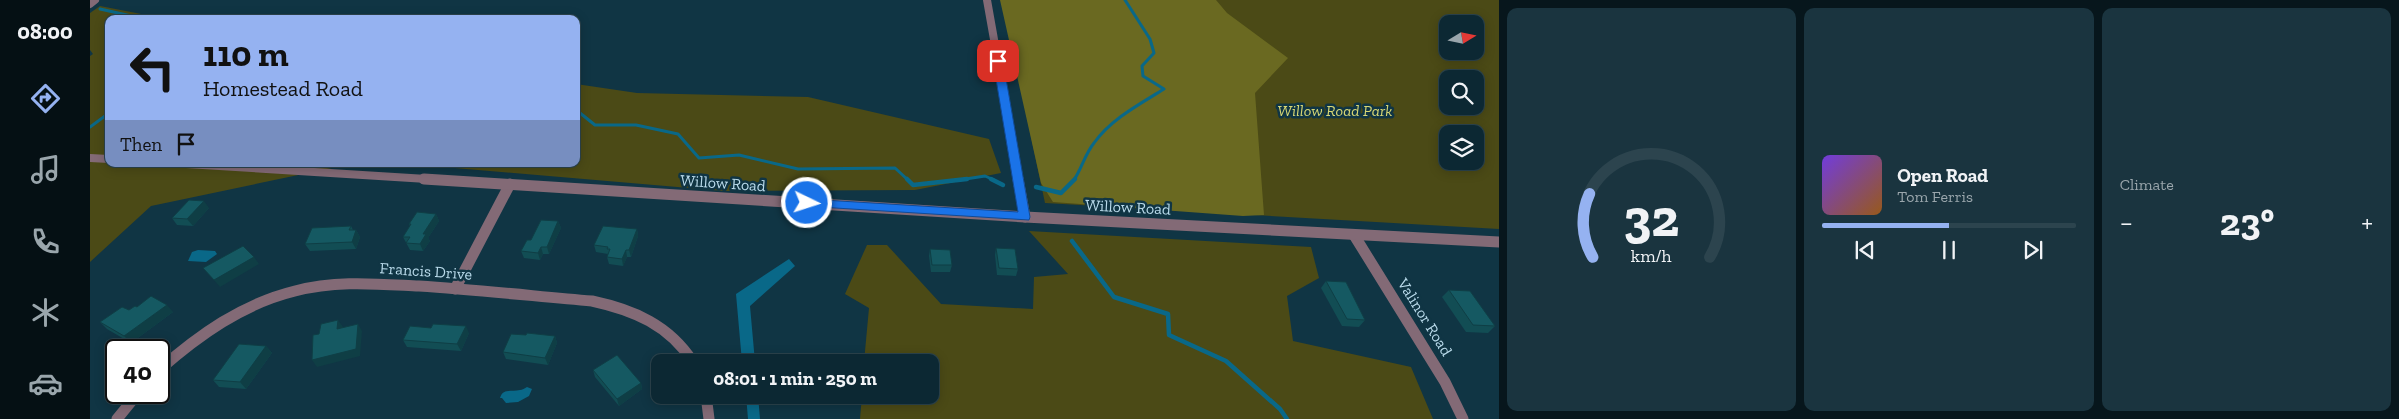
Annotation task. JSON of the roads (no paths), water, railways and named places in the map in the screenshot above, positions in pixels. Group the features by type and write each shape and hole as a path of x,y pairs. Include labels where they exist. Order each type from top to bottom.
{"street":[{"path":"90,4 95,0"},
{"path":"987,0 1025,217"},
{"path":"90,158 105,159"},
{"name":"Willow Road","path":"235,167 1025,217 1499,242"},
{"path":"455,289 510,184"},
{"name":"Valinor Road","path":"1354,235 1445,382 1463,419"},
{"name":"Francis Drive","path":"170,360 225,319 250,306 326,284 348,283 455,289 592,301 632,311 663,328 678,342 687,354"},
{"path":"117,419 130,404"},
{"path":"707,404 709,419"}],"water":[{"path":"198,250 215,251 217,254 206,262 188,261 192,252"},
{"path":"789,259 795,266 750,306 754,354 741,354 736,294"},
{"path":"527,387 532,389 529,396 518,402 506,403 500,398 505,392 521,390"},
{"path":"747,404 759,404 760,419 748,419"}],"waterway":[{"path":"1074,180 1088,152 1101,134 1126,113 1164,89 1143,76 1142,66 1154,53 1150,39 1125,0"},
{"path":"100,9 127,15"},
{"path":"580,113 595,125 636,125 678,134 699,158 739,155 798,169 895,168 908,180"},
{"path":"90,127 105,116"},
{"path":"962,180 985,176 994,180"},
{"path":"962,180 967,179"},
{"path":"991,179 1003,185"},
{"path":"908,180 913,185 962,180"},
{"path":"1036,187 1061,193 1074,180"},
{"path":"1072,241 1114,297 1168,314 1169,335 1226,361 1280,409 1287,419"}],"park label":[{"name":"Willow Road Park","path":"1335,110"}]}
